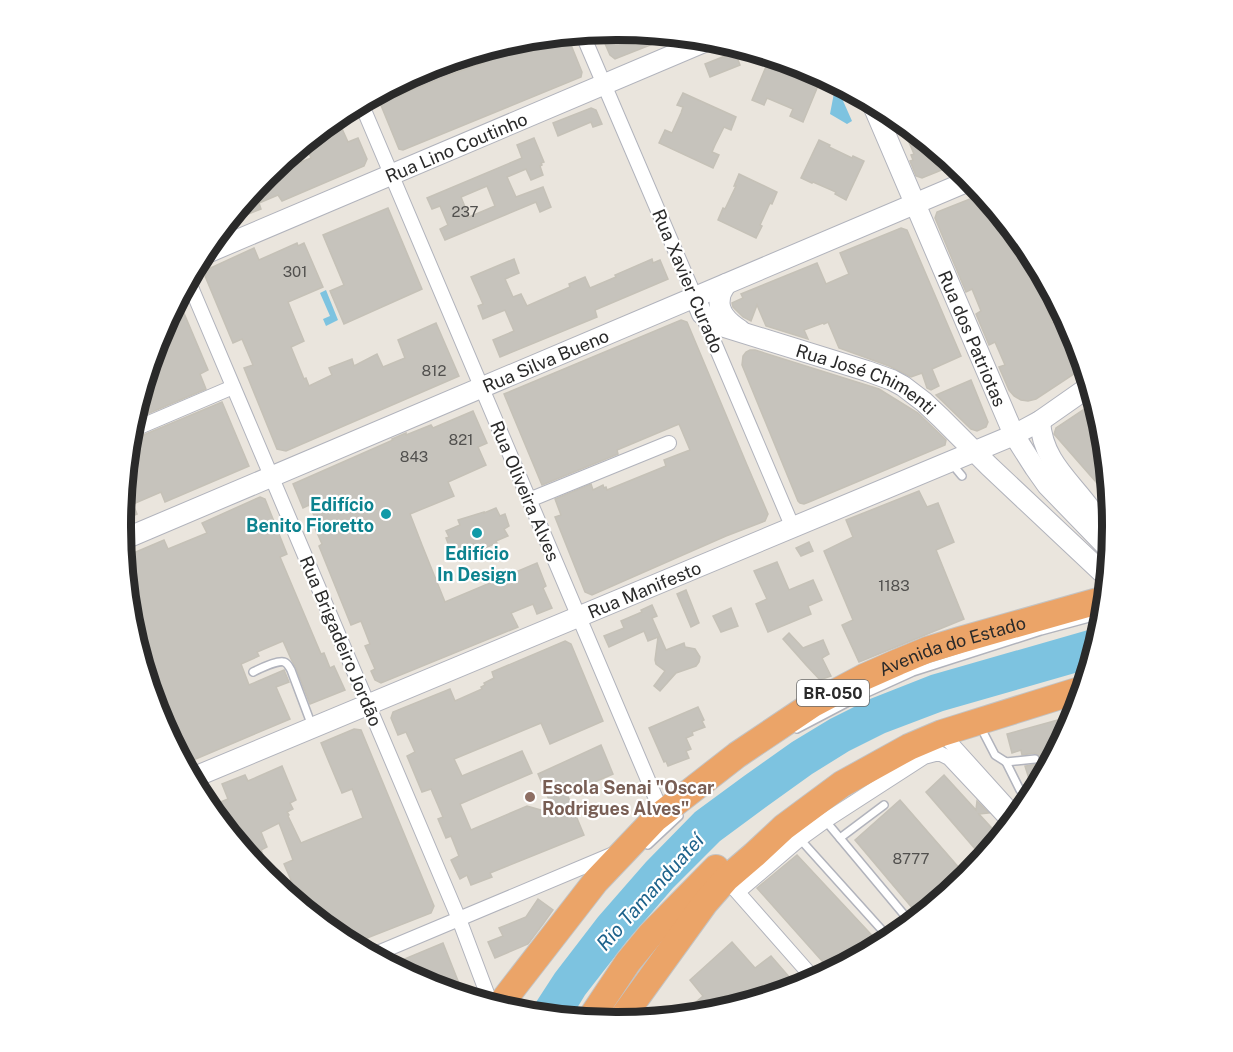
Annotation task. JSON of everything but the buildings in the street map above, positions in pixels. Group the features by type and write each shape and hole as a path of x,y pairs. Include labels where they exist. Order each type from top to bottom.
{"highway":[{"name":"Avenida do Estado","path":"505,998 596,881 636,848 662,813 737,755 813,704 864,677 927,650 1096,600"},
{"path":"627,1011 698,912 732,885 754,855 819,813 842,784 909,747 942,733 1072,692"},
{"path":"596,1011 628,962 651,934 721,863 757,838 790,830"}],"main road":[{"name":"Rua Lino Coutinho","path":"219,248 692,47"},
{"name":"Rua dos Patriotas","path":"878,117 1014,435 1047,485 1102,541"},
{"name":"Rua Silva Bueno","path":"131,536 482,387 698,306 726,284 961,184"},
{"name":"Rua José Chimenti","path":"726,284 719,304 725,319 733,326 742,331 892,380 924,402 975,452"},
{"name":"Rua José Chimenti","path":"698,306 718,325 742,331"},
{"name":"Rua Manifesto","path":"200,775 794,528 956,469 975,452 1040,421 1082,391"},
{"path":"1040,421 1042,437 1050,458 1099,521 1102,529"},
{"path":"975,452 1098,590"}],"street":[{"name":"Rua Xavier Curado","path":"586,42 794,528"},
{"name":"Rua Oliveira Alves","path":"365,112 662,813"},
{"name":"Rua Brigadeiro Jordão","path":"192,290 459,919 487,994"},
{"path":"141,426 233,387"},
{"path":"529,500 669,443"},
{"path":"942,733 1011,809"},
{"path":"819,813 924,757 939,753 950,758 1005,818"},
{"path":"383,951 636,848"},
{"path":"732,885 808,972"}],"lane":[{"path":"793,732 858,697 913,672 1041,631 1096,603"},
{"path":"253,672 278,662 287,664 313,728"},
{"path":"978,721 995,755 1006,762 1022,792"},
{"path":"1006,762 1035,759"},
{"path":"840,838 884,805"},
{"path":"636,848 689,807"},
{"path":"819,813 905,916"},
{"path":"790,830 883,932"}],"water":[{"path":"834,93 841,96 852,121 847,124 830,114"},
{"path":"326,290 338,320 326,326 323,319 330,316 320,293"},
{"name":"Rio Tamanduateí","path":"1091,629 1079,672 943,711 885,733 849,751 812,774 720,841 673,888 627,941 576,1009 535,1004 555,973 598,917 646,862 695,812 792,742 830,719 870,699 931,675"}],"place":[{"name":"Edifício Benito Fioretto","path":"386,514"},
{"name":"Edifício In Design","path":"477,533"},
{"name":"Escola Senai \"Oscar Rodrigues Alves\"","path":"530,797"}]}
